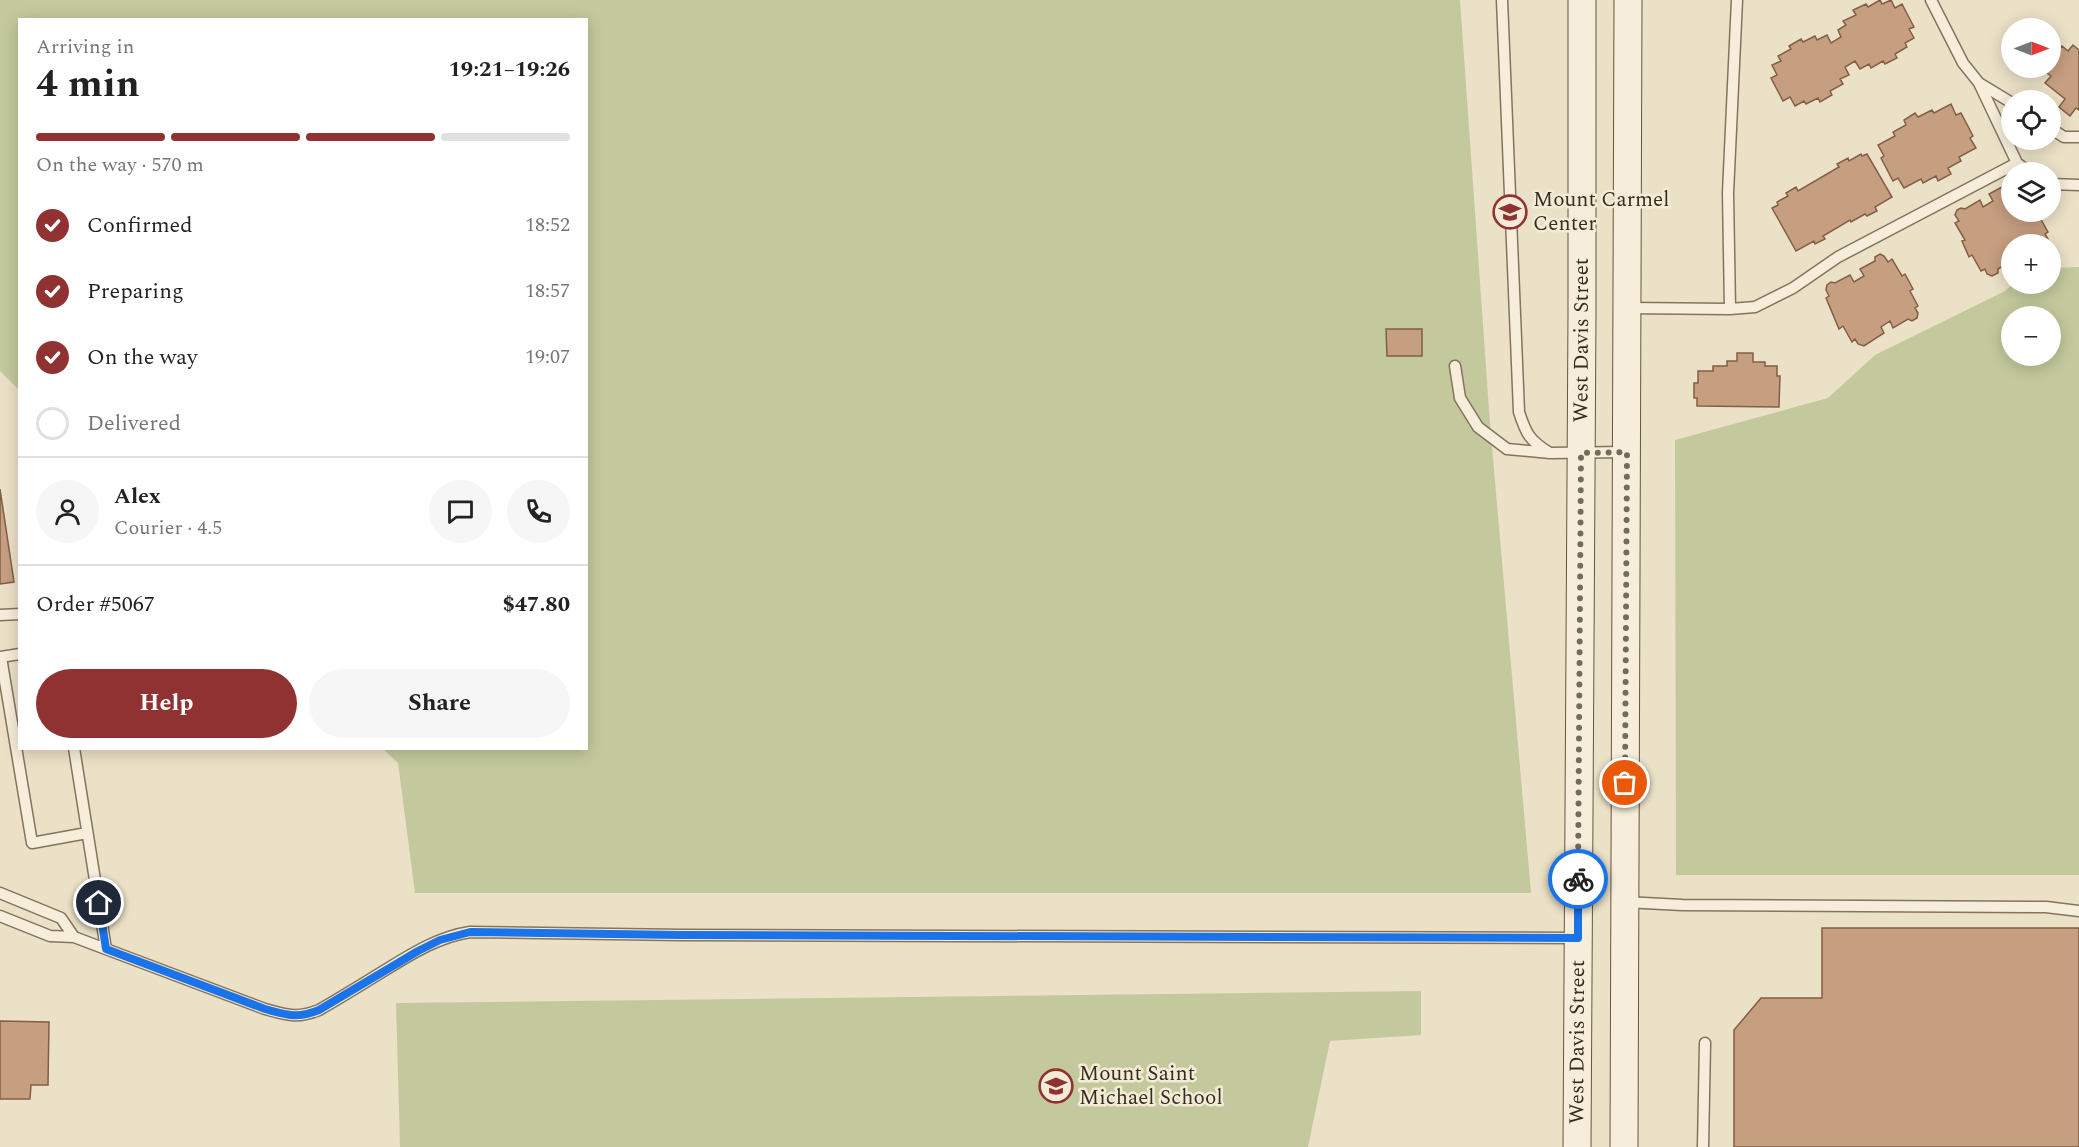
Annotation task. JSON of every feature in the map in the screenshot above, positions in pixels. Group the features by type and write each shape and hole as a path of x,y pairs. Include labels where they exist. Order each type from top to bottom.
{"main road":[{"name":"West Davis Street","path":"1577,1147 1582,0"},
{"path":"1624,1147 1628,0"}],"lane":[{"path":"1502,0 1519,412 1525,432 1536,445 1550,453"},
{"path":"1730,309 1728,193 1737,0"},
{"path":"1931,0 1963,63 1979,83 2017,162"},
{"path":"1979,83 2001,97"},
{"path":"2061,135 2079,137"},
{"path":"1627,308 1730,309 1755,307 1792,288 1838,257 2001,171"},
{"path":"2061,184 2079,185"},
{"path":"1455,366 1460,398 1479,427 1507,449 1550,453 1627,452"},
{"path":"0,615 18,614"},
{"path":"18,654 0,657 32,843 87,833"},
{"path":"74,750 106,949"},
{"path":"0,893 61,918 74,937"},
{"path":"1625,902 1682,905 2046,907 2079,911"},
{"path":"0,916 50,936 74,937 265,1009 297,1016 304,1016 319,1010 425,947 456,934 470,932 681,935 1578,938"},
{"path":"1703,1147 1705,1043"}],"green space":[{"path":"0,0 1460,0 1490,424 1531,893 415,893 398,763 384,750 588,750 588,18 18,18 18,389 0,371"},
{"path":"2079,267 2079,875 1676,875 1675,440 1828,398 1875,355 2001,293 2061,294 2061,268"},
{"name":"Mount Saint Michael School","path":"1421,991 1421,1035 1330,1041 1308,1147 400,1147 396,1003"}],"building":[{"path":"1880,0 1882,4 1891,0 1895,8 1902,4 1914,27 1909,29 1914,38 1905,43 1907,47 1895,54 1897,58 1885,64 1883,61 1871,68 1869,64 1860,69 1855,61 1845,67 1849,75 1840,79 1843,84 1830,91 1832,95 1820,102 1818,98 1795,106 1790,97 1783,101 1771,78 1777,75 1772,65 1781,61 1778,56 1791,49 1789,46 1801,39 1803,42 1815,36 1817,40 1827,35 1831,43 1841,37 1838,30 1846,25 1843,21 1856,15 1853,10 1866,4 1868,7"},
{"path":"2073,45 2079,50 2079,110 2076,108 2070,116 2061,109 2065,99 2061,96 2061,90 2054,90 2045,83 2049,78 2061,78 2061,47 2068,51"},
{"path":"1951,104 1956,115 1961,113 1973,136 1970,138 1976,148 1959,157 1961,161 1948,168 1951,174 1938,181 1936,176 1923,183 1921,179 1904,188 1898,178 1893,181 1881,158 1884,156 1878,145 1895,136 1893,132 1906,125 1904,120 1915,113 1918,117 1932,110 1934,113"},
{"path":"1861,154 1862,156 1867,154 1892,197 1875,207 1877,211 1867,216 1865,214 1851,222 1850,220 1823,236 1825,239 1815,244 1814,241 1796,251 1772,208 1788,196 1786,193 1796,187 1798,191 1839,167 1837,164 1848,158 1849,161"},
{"path":"2001,188 2001,222 2042,222 2048,232 2045,234 2001,234 2001,267 1998,269 1998,273 1992,276 1987,274 1985,269 1981,271 1972,255 1969,257 1962,241 1965,240 1955,223 1959,221 1955,215 1957,210 1965,209 1980,200 1983,207 1993,201 1989,194"},
{"path":"1880,254 1888,262 1892,259 1902,276 1905,274 1913,289 1910,291 1918,306 1915,308 1918,313 1917,318 1912,321 1908,319 1893,328 1890,321 1881,327 1884,333 1864,346 1858,344 1855,339 1852,342 1843,326 1839,329 1826,298 1829,296 1826,290 1827,285 1831,282 1835,283 1850,275 1854,282 1864,276 1860,269 1875,261 1875,257"},
{"path":"1386,329 1422,329 1422,356 1387,356"},
{"path":"1737,353 1753,353 1753,362 1765,362 1765,366 1777,366 1777,376 1780,376 1779,407 1697,406 1697,398 1694,398 1694,383 1698,383 1698,371 1713,371 1713,366 1727,366 1727,361 1737,361"},
{"path":"0,489 14,582 0,584"},
{"path":"1822,928 2079,928 2079,1147 1734,1147 1734,1030 1761,998 1822,998"},
{"path":"0,1021 49,1022 48,1085 31,1085 30,1099 0,1099"}],"way so far":[{"path":"1578,879 1581,453 1627,452 1625,783"}],"place":[{"name":"Mount Carmel Center","path":"1510,212"},
{"name":"Mount Saint Michael School","path":"1056,1086"}],"route":[{"path":"99,903 106,949 265,1009 290,1016 304,1016 319,1010 418,951 456,934 470,932 681,935 1578,938 1578,879"}]}
